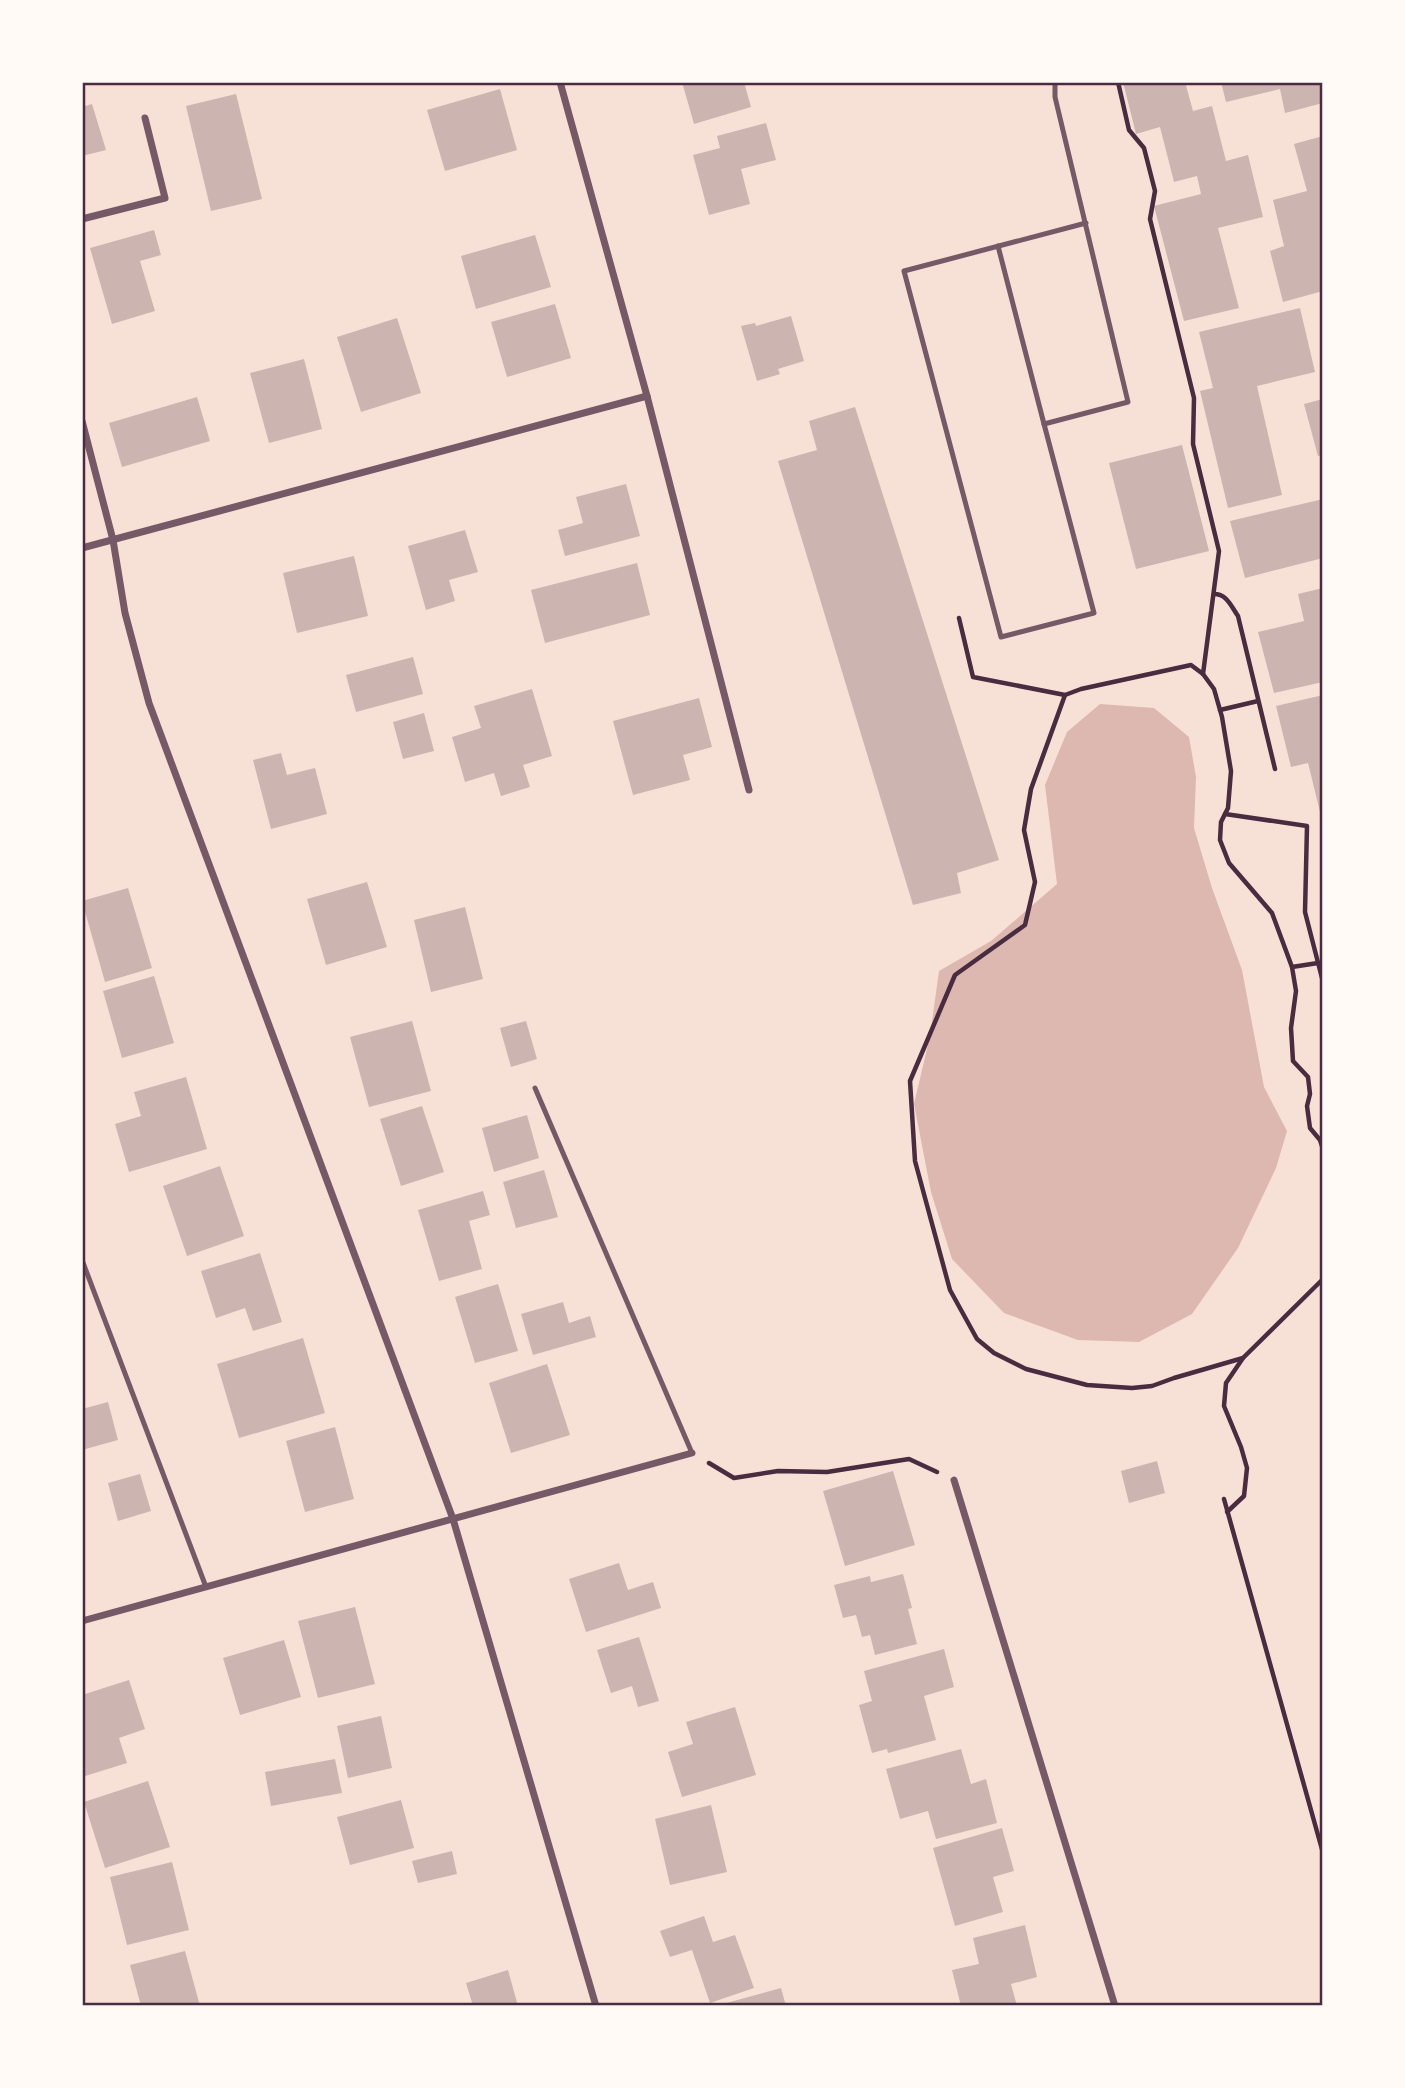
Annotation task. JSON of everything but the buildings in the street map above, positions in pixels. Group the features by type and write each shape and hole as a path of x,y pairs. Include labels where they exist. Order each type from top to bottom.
{"street":[{"path":"560,82 647,397 749,790"},
{"path":"82,219 165,198 145,118"},
{"path":"82,548 647,397"},
{"path":"82,421 113,540 125,613 149,704 453,1519 596,2006"},
{"path":"82,1621 692,1453"},
{"path":"954,1480 1115,2006"}],"lane":[{"path":"1044,424 1128,402 1055,97 1055,82"},
{"path":"998,246 1094,613 1001,637 904,271 998,246 1086,223"},
{"path":"535,1088 692,1453"},
{"path":"82,1259 206,1587"}],"path":[{"path":"1118,82 1129,130 1144,148 1155,191 1150,219 1194,398 1193,444 1219,551 1203,674"},
{"path":"1214,594 1226,597 1238,616 1275,769"},
{"path":"959,618 973,677 1065,695 1177,667 1191,665 1203,674 1213,689 1220,710 1231,771 1228,808 1221,822 1220,840 1229,863 1272,913 1292,967 1296,991 1291,1028 1293,1061 1308,1077 1310,1094 1307,1106 1310,1128 1320,1140 1323,1149"},
{"path":"1065,695 1031,789 1024,830 1035,882 1025,925 954,975 910,1081 915,1161 946,1277 950,1290 977,1339 994,1353 1026,1368 1075,1382 1122,1388 1152,1386 1243,1358"},
{"path":"1220,710 1258,701"},
{"path":"1225,814 1307,826 1305,912 1323,982"},
{"path":"1292,967 1318,963"},
{"path":"1227,1512 1244,1496 1247,1468 1224,1406 1226,1383 1243,1358 1323,1279"},
{"path":"692,1453 734,1478 778,1471 827,1472 909,1460 954,1480"},
{"path":"1224,1499 1323,1853"}],"shaded area":[{"path":"1100,704 1154,708 1189,737 1196,777 1194,828 1212,888 1242,970 1264,1087 1287,1131 1276,1168 1238,1248 1192,1314 1139,1342 1078,1340 1004,1313 952,1259 931,1192 914,1104 930,1036 939,971 991,941 1057,884 1045,785 1067,732"}]}
